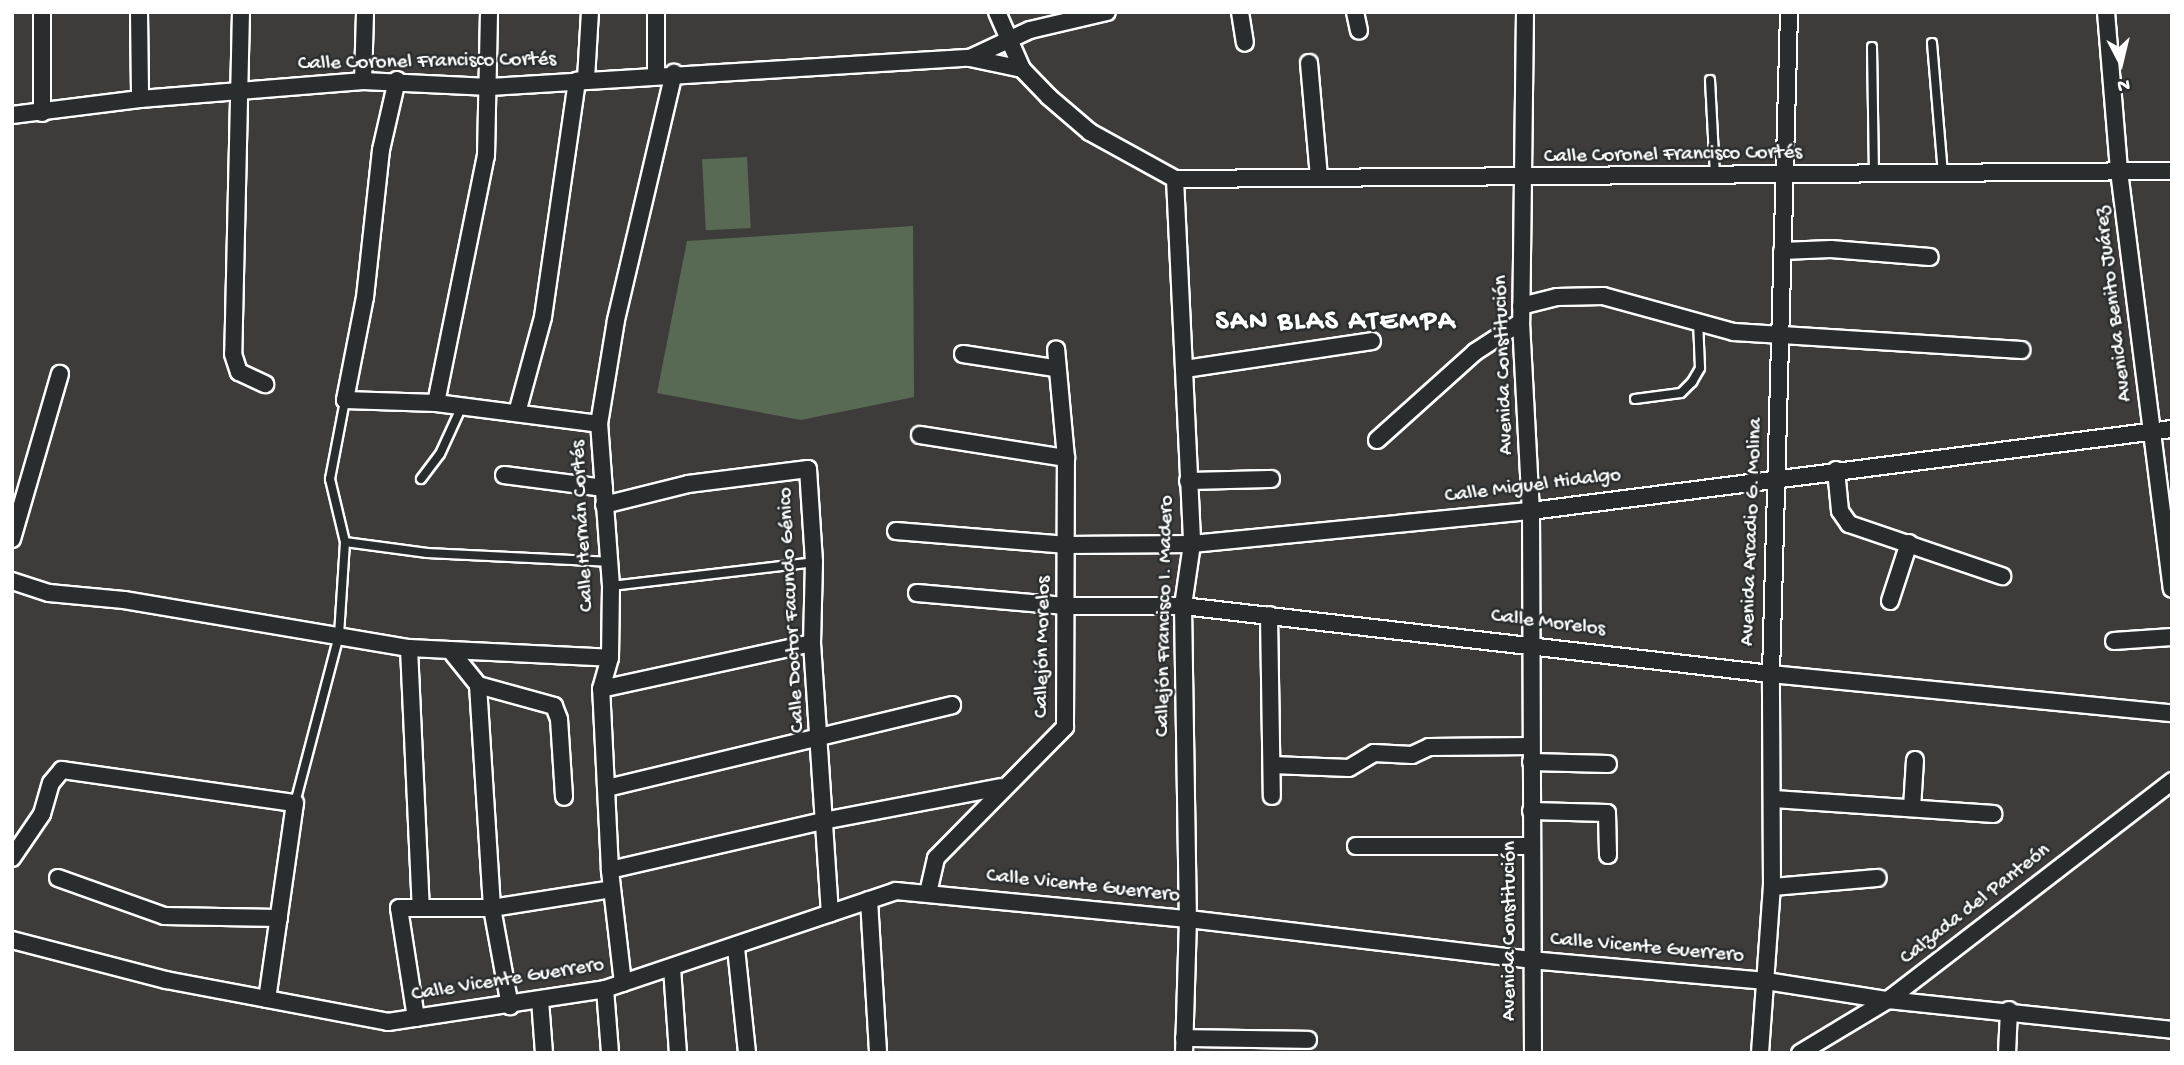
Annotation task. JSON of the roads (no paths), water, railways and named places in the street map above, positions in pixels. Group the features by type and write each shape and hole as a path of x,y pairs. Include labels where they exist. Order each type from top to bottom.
{"street":[{"path":"42,12 42,113"},
{"path":"139,12 140,99"},
{"path":"241,12 233,354 240,372 265,384"},
{"path":"363,80 365,12"},
{"path":"436,403 486,156 490,87 489,12"},
{"path":"517,413 543,317 582,80 590,12"},
{"path":"656,12 656,74"},
{"path":"997,12 1006,40 1022,69 1090,132 1175,179"},
{"name":"Calle Coronel Francisco Cortés","path":"970,58 1030,30 1107,12"},
{"path":"1240,12 1245,43"},
{"path":"1354,12 1359,32"},
{"name":"Avenida Constitución","path":"1525,12 1526,180 1521,314 1531,511 1532,1053"},
{"name":"Avenida Arcadio G. Molina","path":"1760,1053 1772,887 1774,799 1771,674 1789,12"},
{"name":"Avenida Benito Juárez","path":"2106,12 2119,171 2172,589"},
{"name":"Calle Coronel Francisco Cortés","path":"12,116 140,99 363,80 490,87 656,74 970,58 1022,69"},
{"path":"1309,64 1319,177"},
{"name":"Calle Hernán Cortés","path":"623,983 610,870 601,689 610,658 611,586 599,424 616,320 674,73"},
{"path":"397,80 381,150 365,297 345,400 436,403 599,424"},
{"name":"Calle Coronel Francisco Cortés","path":"1175,179 1319,177 1526,180 1874,173 2172,171"},
{"name":"Callejón Francisco I. Madero","path":"1175,179 1192,544 1184,606 1188,919 1184,1045"},
{"path":"1782,251 1831,249 1930,257"},
{"path":"1377,440 1521,314 1557,297 1603,296 1734,332 1780,337 2021,350"},
{"path":"1185,369 1372,341"},
{"name":"Callejón Morelos","path":"928,893 936,858 1002,787 1065,727 1066,458 1055,368 1056,349"},
{"path":"963,354 1055,368"},
{"path":"12,539 60,374"},
{"name":"Calle Miguel Hidalgo","path":"896,531 1067,545 1192,544 1531,511 1775,476 2152,435 2172,429"},
{"path":"920,435 1066,458"},
{"path":"2155,459 2172,458"},
{"name":"Calle Doctor Facundo Génico","path":"604,505 688,484 808,469 814,562 812,643 830,913"},
{"path":"1836,470 1840,511 1849,524 2001,576"},
{"path":"504,475 604,488"},
{"path":"1188,481 1271,479"},
{"path":"1890,601 1909,543"},
{"path":"12,581 49,593 124,600 409,648 610,658"},
{"name":"Calle Morelos","path":"917,593 1065,606 1184,606 1531,643 1771,674 2172,713"},
{"path":"1269,615 1272,796"},
{"path":"2114,641 2172,637"},
{"path":"601,689 812,643"},
{"path":"409,648 421,908"},
{"path":"450,650 478,685 492,908 510,1006"},
{"path":"478,685 554,706 559,719 564,797"},
{"path":"607,788 820,734 952,705"},
{"path":"1272,765 1349,768 1374,753 1412,755 1429,747 1531,754 1608,764"},
{"path":"1912,808 1915,760"},
{"path":"12,858 42,814 51,783 62,770 295,803 267,999"},
{"name":"Calzada del Panteón","path":"1806,1051 1888,1000 2172,781"},
{"path":"610,870 823,821 1002,787"},
{"path":"1774,799 1993,814"},
{"path":"1531,811 1608,813 1608,855"},
{"path":"1356,846 1532,846"},
{"path":"58,878 164,916 279,918"},
{"path":"1772,887 1878,878"},
{"path":"416,1018 399,908 492,908 612,889"},
{"name":"Calle Vicente Guerrero","path":"12,940 166,980 387,1022 510,1006 605,989 736,948 896,891 1188,919 1530,960 1766,981 1888,1000 2009,1010 2172,1030"},
{"path":"869,900 878,1053"},
{"path":"736,948 747,1053"},
{"path":"672,968 678,1053"},
{"path":"605,989 610,1053"},
{"path":"541,1000 544,1053"},
{"path":"2007,1053 2009,1010"},
{"path":"1184,1045 1308,1040"}],"lane":[{"path":"1932,43 1943,173"},
{"path":"1872,47 1874,173"},
{"path":"1710,80 1716,177"},
{"path":"1635,399 1681,393 1692,382 1699,368 1698,320"},
{"path":"295,803 339,635 345,542 330,479 345,400"},
{"path":"421,479 440,454 462,406"},
{"path":"345,542 427,553 608,562"},
{"path":"611,586 814,562"}],"district":[{"name":"SAN BLAS ATEMPA","path":"1336,323"}]}
